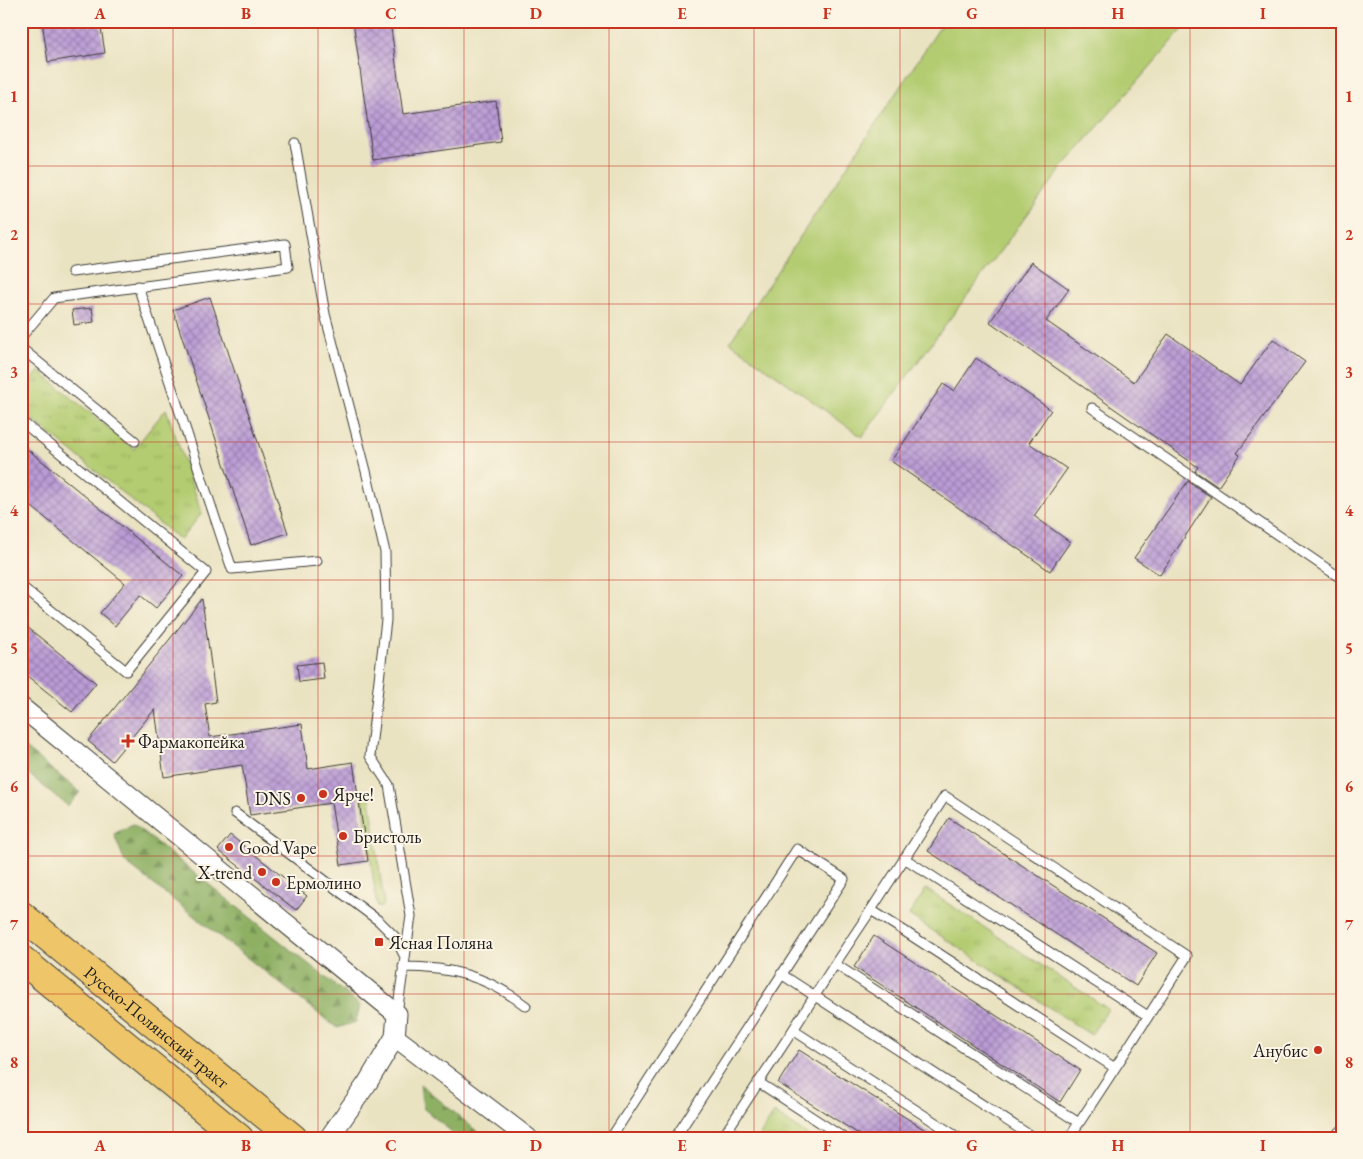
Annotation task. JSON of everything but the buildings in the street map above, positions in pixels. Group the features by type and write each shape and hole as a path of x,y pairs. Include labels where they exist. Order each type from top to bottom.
{"main road":[{"name":"Русско-Полянский тракт","path":"21,915 292,1138"},
{"name":"Русско-Полянский тракт","path":"21,959 239,1138"}],"street":[{"path":"21,707 397,1014 395,1037 368,1082 329,1138"},
{"path":"395,1037 528,1138"}],"lane":[{"path":"295,143 325,314 385,552 386,620 370,756 389,785 411,916 397,1014"},
{"path":"21,338 54,298 288,267 285,244 72,272"},
{"path":"138,286 232,569 317,561"},
{"path":"21,348 135,441"},
{"path":"1092,408 1342,579"},
{"path":"21,421 206,572 126,671 21,586"},
{"path":"722,1138 944,796 1187,956 1069,1138"},
{"path":"235,813 379,921 394,936 404,956"},
{"path":"611,1138 797,849 844,879 674,1138"},
{"path":"904,858 1148,1016"},
{"path":"871,910 1114,1068"},
{"path":"835,964 1079,1123"},
{"path":"403,967 430,967 481,978 504,989 526,1006"},
{"path":"781,974 1034,1138"},
{"path":"793,1030 960,1138"},
{"path":"758,1082 844,1138"},
{"path":"728,1129 741,1138"}],"green space":[{"path":"944,21 1190,21 1062,168 862,437 730,342"},
{"path":"39,371 134,449 166,409 202,513 180,540 21,410 21,393"},
{"path":"21,745 80,792 68,806 21,768"},
{"path":"364,789 370,797 384,904 381,908 378,907 376,900 362,793"},
{"path":"133,824 360,1005 356,1022 337,1028 125,862 114,834"},
{"path":"926,889 1108,1009 1091,1035 909,915"},
{"path":"420,1084 485,1138 459,1138 423,1108"},
{"path":"774,1113 812,1138 758,1138"}],"place":[{"name":"Фармакопейка","path":"128,741"},
{"name":"Ярче!","path":"323,794"},
{"name":"DNS","path":"301,798"},
{"name":"Бристоль","path":"343,836"},
{"name":"Good Vape","path":"229,847"},
{"name":"X-trend","path":"262,872"},
{"name":"Ермолино","path":"276,882"},
{"name":"Ясная Поляна","path":"379,942"},
{"name":"Анубис","path":"1318,1050"}]}
